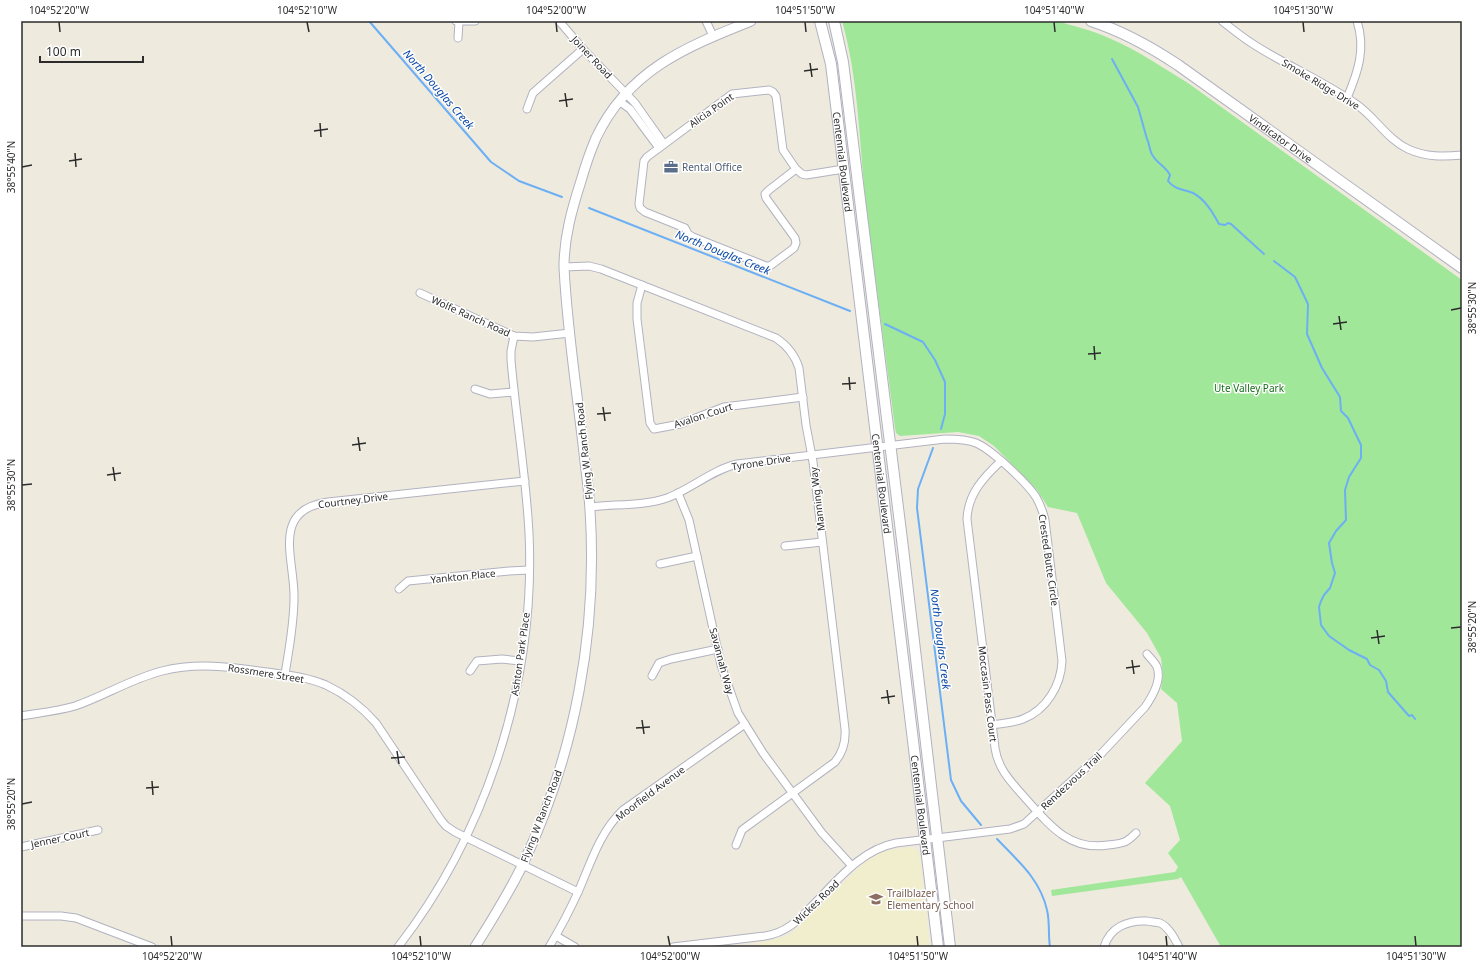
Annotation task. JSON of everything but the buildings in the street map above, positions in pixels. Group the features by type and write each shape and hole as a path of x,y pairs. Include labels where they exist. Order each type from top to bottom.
{"main road":[{"name":"Centennial Boulevard","path":"820,21 831,64 938,947"},
{"name":"Centennial Boulevard","path":"834,21 843,62 877,333 950,947"},
{"name":"Vindicator Drive","path":"1091,21 1121,33 1158,52 1462,268"}],"street":[{"path":"458,38 458,21 475,21"},
{"name":"Joiner Road","path":"559,21 583,49 636,103 662,146"},
{"path":"706,21 713,36"},
{"name":"Flying W Ranch Road","path":"475,947 522,865 540,825 560,770 575,710 583,668 590,615 592,570 590,507 564,267 565,240 572,210 596,138 619,101 626,93 667,59 713,36 751,21"},
{"name":"Smoke Ridge Drive","path":"1222,21 1253,44 1347,98 1371,116 1387,135 1407,148 1419,153 1433,156 1462,156"},
{"path":"1347,98 1360,64 1361,40 1357,21"},
{"path":"527,109 533,93 583,49"},
{"name":"Alicia Point","path":"769,90 773,92 776,96 783,150 796,168 766,194 766,198 795,238 796,243 794,248 770,266 766,266 692,237 688,234 685,228 645,212 638,204 644,161 647,157 732,94 769,90"},
{"path":"619,101 630,109 662,146"},
{"path":"796,168 802,174 806,175 844,169"},
{"name":"Manning Way","path":"564,267 595,267 768,335 783,342 789,348 799,368 806,425 812,454 846,737 843,750 836,762 742,830 736,845"},
{"name":"Avalon Court","path":"642,285 637,303 637,319 650,423 654,429 680,424 724,407 803,397"},
{"name":"Wolfe Ranch Road","path":"420,294 514,336 533,337 570,333"},
{"name":"Ashton Park Place","path":"398,947 444,878 466,837 493,772 513,700 524,636 529,570 529,533 525,481 510,351 514,336"},
{"path":"475,389 490,394 514,392"},
{"name":"Crested Butte Circle","path":"891,445 945,439 965,440 984,447 1031,490 1043,512 1062,670 1056,688 1038,710 1022,720 992,725"},
{"name":"Tyrone Drive","path":"590,507 654,501 678,493 731,465 891,445"},
{"name":"Moccasin Pass Court","path":"1002,462 979,483 970,500 967,510 968,530 996,755 1006,776 1038,813 1053,829 1071,840 1081,844 1104,846 1127,842 1136,833"},
{"name":"Courtney Drive","path":"286,674 294,598 289,537 292,525 307,508 320,503 328,502 525,481"},
{"name":"Savannah Way","path":"678,493 690,520 718,649 738,713 763,753 822,833 852,866"},
{"path":"785,546 822,542"},
{"path":"660,564 697,556"},
{"name":"Yankton Place","path":"399,589 408,581 529,570"},
{"path":"652,676 659,663 718,649"},
{"name":"Rendezvous Trail","path":"925,839 1017,828 1038,813 1099,756 1145,707 1151,698 1158,679 1158,670 1153,660 1147,654"},
{"path":"470,671 477,661 502,659 520,661"},
{"name":"Rossmere Street","path":"21,716 73,706 152,674 187,666 223,666 302,677 326,685 343,694 376,723 446,826 578,892"},
{"name":"Moorfield Avenue","path":"549,947 578,892 602,837 607,828 618,815 745,724"},
{"name":"Jenner Court","path":"21,847 98,830"},
{"name":"Wickes Road","path":"673,947 779,933 787,929 800,918 852,866 869,852 883,846 925,839"},
{"path":"21,916 61,916 76,918 152,947"},
{"path":"1104,947 1106,939 1116,928 1128,923 1143,921 1161,922 1172,935 1179,947"},
{"path":"556,936 576,947"},
{"path":"1098,936 1106,939"}],"shaded area":[{"name":"Trailblazer Elementary School","path":"910,847 918,851 920,857 930,947 757,947 756,943 782,938 792,933 869,858 884,851"}],"green space":[{"name":"Ute Valley Park","path":"842,21 1056,21 1103,35 1139,53 1188,83 1462,280 1462,947 1221,947 1181,877 1178,879 1052,896 1051,890 1175,872 1178,867 1168,853 1180,840 1170,806 1145,783 1182,741 1177,703 1161,689 1163,675 1161,658 1147,633 1106,583 1077,513 1048,507 1037,490 994,446 979,436 958,432 900,436 896,433 868,224 855,85 852,64"}],"waterway":[{"name":"North Douglas Creek","path":"369,21 491,162 519,181 562,197"},
{"path":"1112,59 1138,107 1150,150 1157,161 1170,175 1168,181 1177,188 1193,193 1201,199 1214,215 1219,224 1231,224 1264,254"},
{"name":"North Douglas Creek","path":"589,208 850,311"},
{"path":"1274,261 1295,277 1308,304 1307,334 1322,368 1340,397 1341,411 1348,418 1361,445 1361,458 1349,477 1345,490 1346,520 1336,531 1329,543 1335,573 1330,588 1324,595 1319,607 1321,625 1329,636 1349,650 1367,659 1370,665 1379,670 1386,681 1388,692 1409,716 1412,715 1415,719"},
{"name":"North Douglas Creek","path":"885,324 923,342 935,360 945,382 945,414 941,429"},
{"name":"North Douglas Creek","path":"933,448 918,489 917,508 951,780 961,801 981,825"},
{"name":"North Douglas Creek","path":"997,839 1027,871 1034,880 1044,899 1048,915 1050,947"}],"place":[{"name":"Rental Office","path":"671,167"},
{"name":"Trailblazer Elementary School","path":"876,899"}]}
